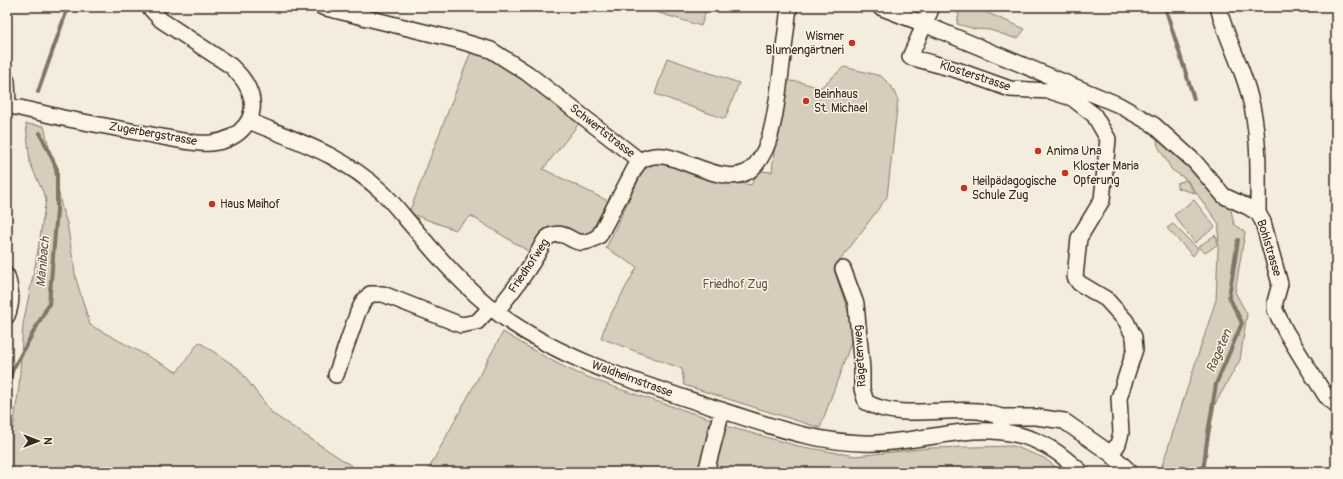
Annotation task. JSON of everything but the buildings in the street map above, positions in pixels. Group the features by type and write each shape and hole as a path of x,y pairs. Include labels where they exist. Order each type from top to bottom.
{"street":[{"path":"149,7 161,20 231,66 239,74 248,87 252,97 252,109 249,121"},
{"name":"Schwertstrasse","path":"322,7 457,40 491,50 527,73 640,161 647,157 656,155 671,158 710,172 729,176 745,173 758,162 769,141 775,115 788,7"},
{"path":"880,7 1119,105 1151,123 1196,162 1224,196 1258,213"},
{"path":"924,24 932,7"},
{"name":"Bohlstrasse","path":"1218,7 1223,26 1240,66 1250,96 1258,143 1258,213 1263,222 1280,284 1275,302 1275,310 1286,332 1308,368 1326,396 1336,405"},
{"name":"Klosterstrasse","path":"924,24 910,57 957,70 1010,89 1050,91 1072,98 1094,115 1108,139 1102,200 1079,238 1075,277 1079,283 1106,299 1126,321 1134,337 1135,349 1119,398 1121,433 1118,444 1111,454"},
{"path":"7,81 7,105"},
{"name":"Zugerbergstrasse","path":"7,105 178,140 210,143 219,142 236,135 243,130 249,121"},
{"name":"Waldheimstrasse","path":"249,121 322,150 360,174 383,193 464,285 494,309 535,338 565,354 627,379 799,435 836,441 875,443 906,440 1001,424 1018,435 1035,441 1055,451 1081,472"},
{"name":"Friedhofweg","path":"336,375 358,312 363,302 370,294 383,294 462,325 477,322 494,309 516,287 531,265 543,243 550,235 558,234 580,244 591,241 599,236 634,168 640,161"},
{"name":"Rägetenweg","path":"843,269 856,304 862,369 862,388 866,402 874,407 890,411 978,411 1001,424"},
{"path":"7,276 10,288 11,306 7,316"},
{"path":"706,472 722,410"},
{"path":"1001,424 1036,417 1064,421 1111,454 1130,472"}],"green space":[{"path":"640,7 707,7 701,26"},
{"path":"974,7 1025,29 1018,38 1014,38 990,30 975,29 957,24 959,14 950,8"},
{"path":"472,49 521,76 581,121 543,169 610,202 598,230 583,238 560,229 531,253 471,216 455,230 409,213"},
{"path":"667,58 739,83 725,119 655,94"},
{"name":"Friedhof Zug","path":"844,67 881,76 891,86 898,100 887,197 834,269 855,332 820,428 684,385 682,369 601,338 606,323 637,267 606,248 643,170 659,161 712,178 751,185 759,171 772,172 781,80 800,82 820,88"},
{"path":"26,124 44,126 62,209 67,223 76,279 90,325 177,372 199,342 238,368 273,414 361,472 7,472 7,433 13,429 19,386 23,324 37,256 46,199 30,163"},
{"path":"1159,137 1231,210 1234,224 1245,232 1235,292 1247,314 1240,360 1215,404 1203,472 1160,472 1216,300 1219,224 1186,179 1172,170 1158,146 1157,142"},
{"path":"1186,180 1195,193 1177,188 1177,183"},
{"path":"1194,200 1215,227 1195,243 1174,215"},
{"path":"1173,224 1198,249 1193,256 1167,228"},
{"path":"1215,235 1217,245 1205,253 1198,247"},
{"path":"503,332 570,370 630,393 714,420 703,472 427,472"},
{"path":"722,425 798,446 855,456 930,448 1013,446 1044,458 1062,472 711,472"}],"waterway":[{"name":"Mänibach","path":"38,92 68,7"},
{"name":"Rageten","path":"1165,7 1194,99"},
{"name":"Mänibach","path":"7,387 13,369 49,304 57,210 57,169 40,133"},
{"name":"Rageten","path":"1203,472 1216,384 1242,323 1229,297 1238,240"}],"place":[{"name":"Wismer Blumengärtneri","path":"852,43"},
{"name":"Beinhaus St. Michael","path":"806,101"},
{"name":"Anima Una","path":"1038,151"},
{"name":"Kloster Maria Opferung","path":"1065,173"},
{"name":"Heilpädagogische Schule Zug","path":"964,188"},
{"name":"Haus Maihof","path":"212,204"}]}
